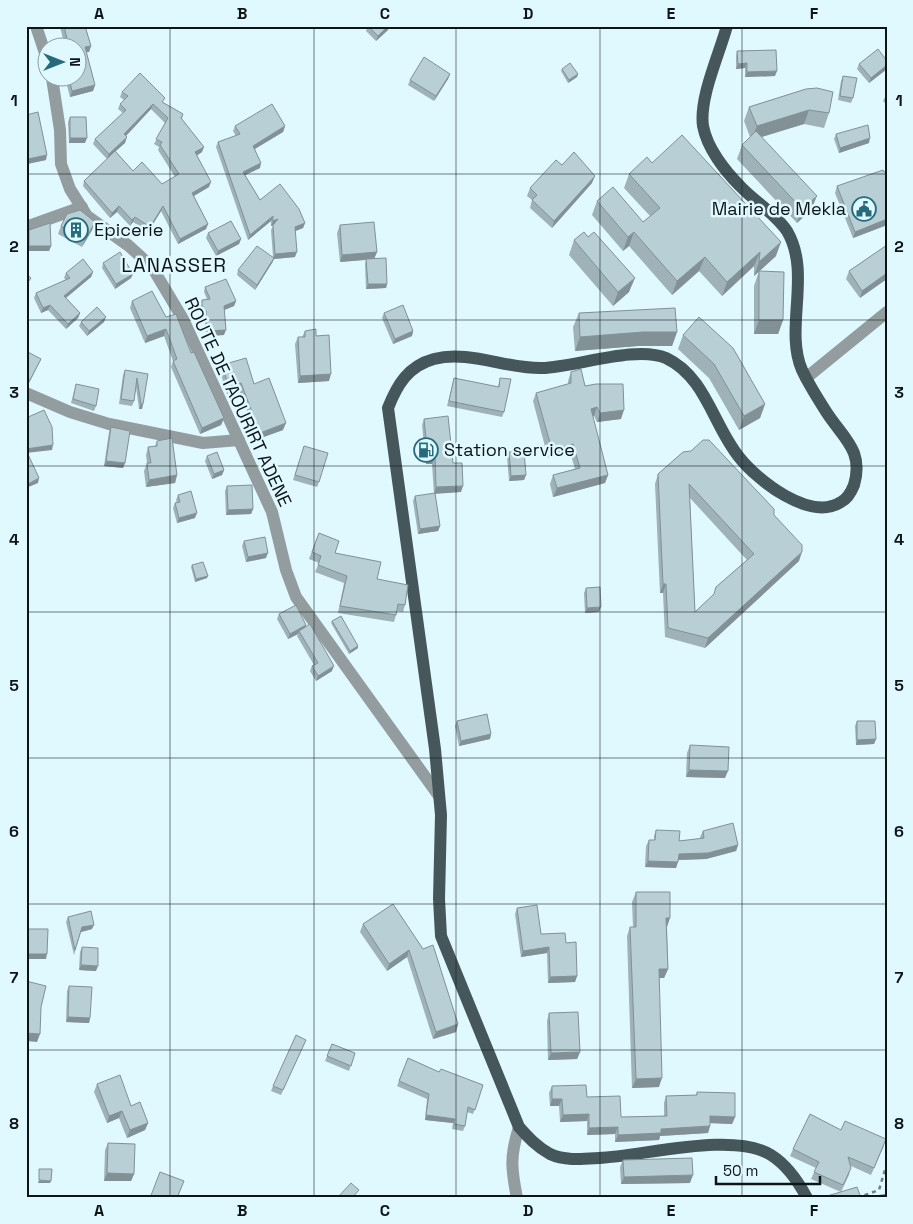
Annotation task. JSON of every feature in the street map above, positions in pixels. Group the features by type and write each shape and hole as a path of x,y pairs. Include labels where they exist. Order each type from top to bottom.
{"main road":[{"path":"727,26 705,98 703,126 712,151 739,186 766,208 787,232 795,254 799,292 796,352 806,378 828,414 852,446 858,469 852,490 841,503 821,507 802,504 770,487 739,458 697,384 682,368 664,357 638,354 545,368 518,367 460,357 434,359 410,370 397,385 388,408 434,739 439,796 441,936 519,1126 532,1141 551,1155 573,1160 617,1157 723,1144 741,1144 770,1154 788,1169 807,1198"}],"street":[{"path":"36,26 40,38"},
{"name":"ROUTE DE TAOURIRT ADENE","path":"54,88 60,130 61,164 70,189 87,216 129,246 152,267 184,319 272,512 286,570 296,597 439,796"},
{"path":"26,227 82,207"},
{"path":"806,378 887,312"},
{"path":"26,393 70,412 108,424 203,444 239,440"},
{"path":"517,1198 512,1173 511,1152 519,1126"}],"path":[{"path":"857,1198 879,1190 887,1163"}],"building":[{"path":"64,26 85,26 91,46 88,46 88,38 67,38"},
{"path":"368,26 388,26 378,36"},
{"path":"878,49 887,61 887,65 871,78 859,64"},
{"path":"776,50 777,71 747,72 747,63 738,64 737,51"},
{"path":"424,57 450,74 436,96 410,80"},
{"path":"88,58 95,85 88,87"},
{"path":"570,63 578,74 569,80 562,69"},
{"path":"140,73 165,98 162,102 183,114 181,118 204,147 195,152 211,182 192,193 208,224 180,239 163,206 150,227 135,217 132,220 119,206 112,213 84,181 115,151 133,171 142,162 162,184 179,174 160,145 162,142 156,139 168,118 153,104 124,134 127,137 109,154 95,139 126,110 120,104 128,96 122,92"},
{"path":"843,76 857,78 853,98 840,96"},
{"path":"71,88 84,88 72,91"},
{"path":"817,88 833,92 829,113 809,110 757,126 749,107 806,89"},
{"path":"272,104 285,126 253,146 261,163 243,172 260,200 280,184 299,209 305,223 295,227 297,252 275,254 273,225 278,219 273,221 273,216 250,235 218,142 240,134 235,126"},
{"path":"38,112 47,155 28,159 26,149 26,115"},
{"path":"70,117 86,117 87,138 70,138"},
{"path":"868,125 870,138 840,148 836,134"},
{"path":"756,131 817,196 802,209 742,145"},
{"path":"682,135 781,242 759,262 760,252 727,282 705,257 677,281 634,232 628,237 597,201 613,187 643,222 660,208 629,174 647,157 652,163"},
{"path":"574,152 595,176 554,221 532,200 537,195 530,188 556,160 562,165"},
{"name":"Mairie de Mekla","path":"883,170 884,172 887,171 887,219 855,232 837,186"},
{"name":"Epicerie","path":"80,210 95,222 85,240 61,226 67,214"},
{"path":"231,221 241,239 218,251 208,233"},
{"path":"374,222 377,252 342,255 340,225"},
{"path":"50,223 51,246 29,246 29,230"},
{"path":"584,232 588,237 594,232 635,278 618,292 574,240"},
{"path":"887,245 887,273 862,291 849,271"},
{"path":"257,246 274,258 257,285 238,270"},
{"path":"120,252 133,274 116,284 103,263"},
{"path":"386,258 387,284 368,284 366,259"},
{"path":"83,259 93,272 64,296 80,313 68,324 50,305 43,308 36,293 70,278 66,273"},
{"path":"759,271 784,272 783,320 759,320"},
{"path":"26,274 31,278 26,285"},
{"path":"226,279 236,301 224,306 226,330 207,331 206,311 202,312 202,300 210,299 205,287"},
{"path":"152,291 166,317 176,314 191,353 194,352 224,418 202,428 173,361 177,359 166,329 147,336 132,301"},
{"path":"403,305 413,331 395,339 384,313"},
{"path":"97,307 106,317 89,331 81,322"},
{"path":"675,308 677,332 643,332 580,337 579,313"},
{"path":"699,317 733,348 765,404 744,416 714,364 683,335"},
{"path":"316,329 316,336 329,335 331,374 300,376 298,337 305,337 305,331"},
{"path":"26,351 41,359 30,380 26,381"},
{"path":"246,358 254,384 269,378 286,423 260,433 241,383 229,387 222,365"},
{"path":"581,369 585,386 623,384 624,410 600,413 597,407 591,409 608,475 557,488 553,475 580,468 573,444 552,450 536,393 571,383 571,372"},
{"path":"125,370 148,374 143,404 141,404 137,378 134,401 121,399"},
{"path":"454,378 499,387 500,378 511,379 504,412 449,401"},
{"path":"76,384 99,389 96,406 73,399"},
{"path":"44,410 52,427 53,445 26,449 26,418"},
{"path":"448,416 453,463 462,463 463,486 436,487 435,457 428,458 424,419"},
{"path":"111,427 130,431 125,463 106,461"},
{"path":"172,438 177,475 149,480 147,463 151,463 148,447 157,446 157,441"},
{"path":"703,440 709,440 774,509 774,515 802,545 802,552 708,638 668,628 666,584 663,584 658,474 683,452 691,451","holes":["689,484 754,554 716,587 714,594 695,612"]},
{"path":"304,446 328,453 319,482 295,475"},
{"path":"26,450 39,478 26,485"},
{"path":"524,451 526,475 511,476 509,452"},
{"path":"217,452 224,470 214,474 207,456"},
{"path":"252,485 253,509 228,510 227,486"},
{"path":"191,491 197,513 179,518 175,503 180,502 178,495"},
{"path":"435,493 440,526 420,529 415,496"},
{"path":"319,533 339,541 335,553 381,562 377,579 408,585 405,605 398,604 396,615 340,606 347,576 318,565 321,556 312,552"},
{"path":"265,537 268,553 248,557 244,541"},
{"path":"203,562 208,576 196,579 192,565"},
{"path":"600,587 601,607 587,608 586,588"},
{"path":"296,605 306,625 290,634 279,614"},
{"path":"341,616 358,646 350,651 332,621"},
{"path":"310,624 334,666 318,676 312,666 318,663 299,631"},
{"path":"487,714 491,734 461,741 457,721"},
{"path":"857,721 875,721 876,739 857,740"},
{"path":"690,745 729,747 728,771 689,770"},
{"path":"733,823 738,845 708,853 679,854 678,862 648,861 649,840 655,840 656,830 680,831 679,841 704,838 703,831"},
{"path":"636,892 670,892 670,918 666,918 668,969 659,969 662,1078 636,1079 630,927 636,927"},
{"path":"393,904 423,949 433,945 458,1024 436,1032 409,950 389,964 363,924"},
{"path":"537,905 541,934 565,933 566,943 576,942 577,976 550,977 549,947 523,951 517,908"},
{"path":"91,911 94,925 82,927 75,950 68,917"},
{"path":"26,929 48,929 47,954 26,954"},
{"path":"82,947 98,948 98,966 81,965"},
{"path":"26,981 46,986 41,1007 40,1034 26,1033"},
{"path":"69,986 92,987 90,1018 68,1017"},
{"path":"578,1012 580,1052 551,1053 549,1013"},
{"path":"296,1035 306,1040 283,1090 273,1086"},
{"path":"332,1044 355,1053 351,1066 327,1056"},
{"path":"408,1058 439,1072 441,1069 483,1085 475,1110 468,1107 465,1126 454,1124 455,1119 426,1115 429,1094 399,1081"},
{"path":"120,1075 131,1106 140,1102 148,1123 130,1130 122,1111 109,1116 97,1084"},
{"path":"586,1085 587,1097 620,1096 621,1117 667,1116 666,1096 697,1095 697,1092 735,1093 735,1117 710,1116 710,1126 661,1129 661,1133 618,1135 618,1127 589,1128 589,1114 563,1115 562,1099 552,1099 552,1086"},
{"path":"810,1114 841,1130 845,1121 886,1139 874,1168 848,1157 851,1168 843,1185 814,1172 819,1162 793,1149"},
{"path":"108,1143 135,1144 134,1174 107,1173"},
{"path":"692,1158 693,1175 624,1177 623,1160"},
{"path":"39,1169 52,1169 51,1181 39,1180"},
{"path":"160,1172 184,1181 177,1198 150,1198"},
{"path":"351,1183 359,1190 352,1198 339,1198 338,1197"},
{"path":"857,1187 861,1198 824,1198 824,1197"},
{"path":"887,1194 887,1198 865,1198"}],"place":[{"name":"Mairie de Mekla","path":"864,209"},
{"name":"Epicerie","path":"76,230"},
{"name":"Station service","path":"426,450"}],"district":[{"name":"LANASSER","path":"174,265"}]}
